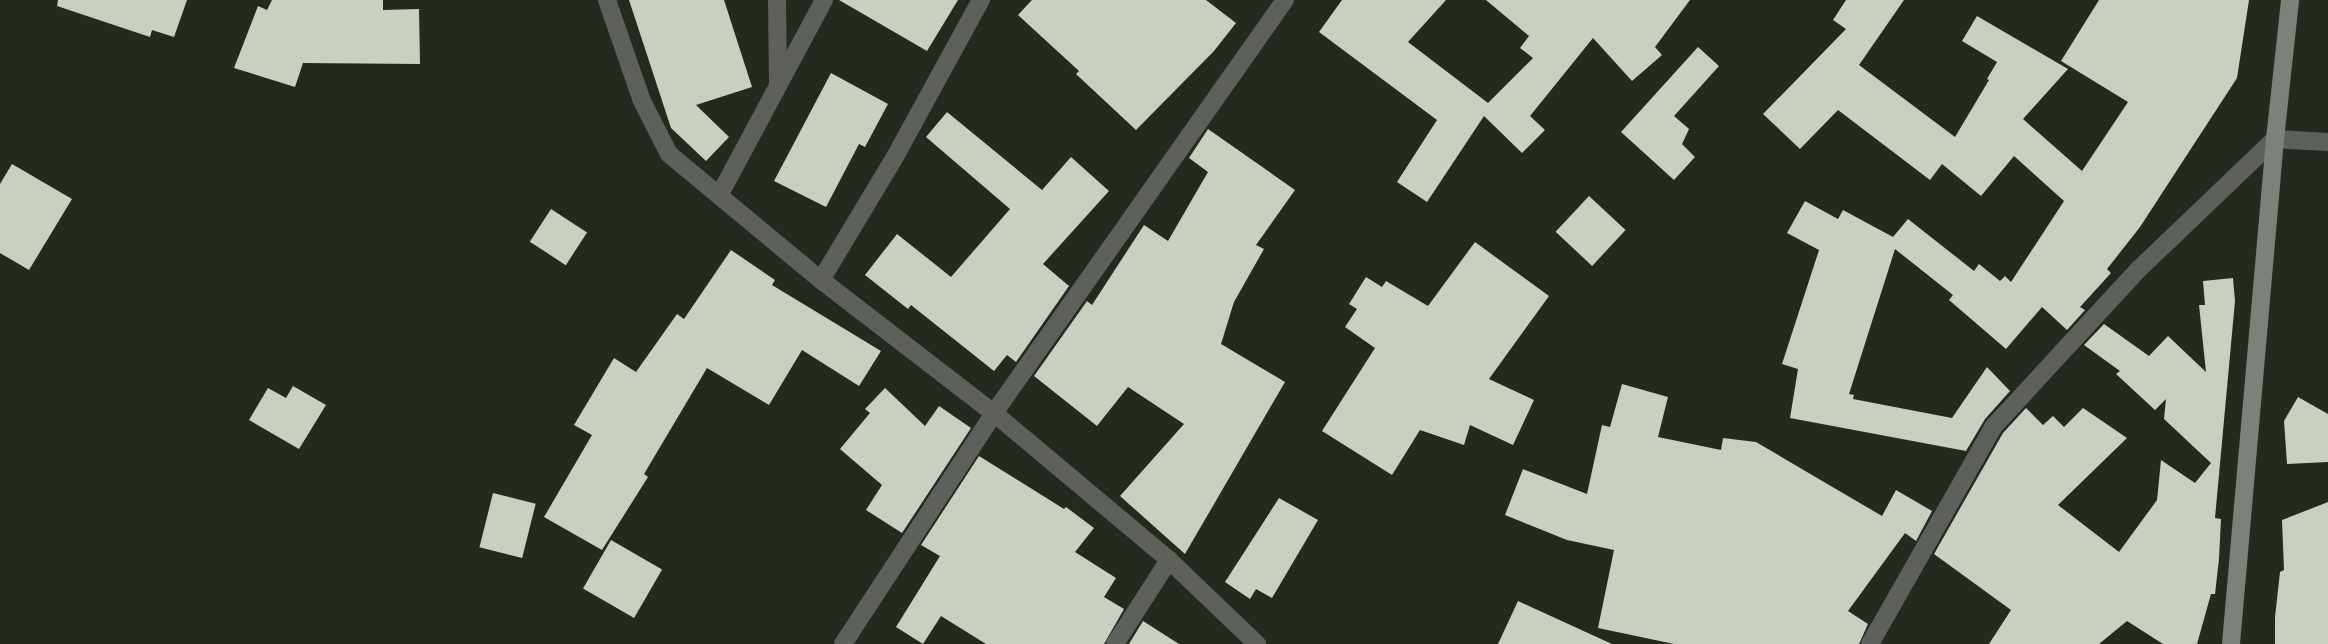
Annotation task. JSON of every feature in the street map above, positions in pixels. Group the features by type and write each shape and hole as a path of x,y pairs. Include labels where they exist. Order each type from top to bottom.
{"street":[{"path":"607,0 642,102 669,155 720,194 821,280 993,413 1169,560 1257,644"},
{"path":"777,0 778,85"},
{"path":"720,194 824,0"},
{"path":"821,280 896,155 981,0"},
{"path":"843,644 993,413 1285,0"},
{"path":"2231,644 2275,139 2290,0"},
{"path":"1870,644 1994,426 2138,269 2275,139 2328,142"},
{"path":"1115,644 1169,560"}],"building":[{"path":"58,0 187,0 174,37 152,30 150,37 57,6"},
{"path":"272,0 383,0 383,10 419,9 420,64 303,63 295,87 234,68 258,6 267,10"},
{"path":"629,0 724,0 752,87 696,105 729,137 706,161 671,128"},
{"path":"839,0 958,0 927,51"},
{"path":"1032,0 1206,0 1236,23 1214,51 1136,130 1076,74 1079,71 1018,15"},
{"path":"1342,0 1446,0 1408,42 1488,103 1533,58 1520,48 1529,36 1486,0 1690,0 1655,47 1662,55 1632,81 1593,38 1530,116 1545,130 1522,153 1484,116 1427,202 1397,182 1437,120 1319,32"},
{"path":"1846,0 1904,0 1859,65 1955,137 1997,62 1962,41 1977,16 2068,69 2023,119 2082,171 2128,102 2061,61 2099,0 2249,0 2237,78 2140,227 2107,269 2111,273 2080,307 2085,310 2067,330 2042,307 2006,349 1949,300 1953,295 1895,249 1849,394 1854,395 1853,399 1952,418 1987,367 2010,391 1985,419 1966,451 1790,418 1798,369 1782,364 1819,250 1787,233 1805,201 1838,219 1843,210 1893,237 1908,219 1974,271 1979,264 2000,281 2005,276 2011,282 2064,201 2014,156 1981,196 1942,164 1930,180 1838,110 1800,149 1763,114 1846,29 1833,20"},
{"path":"1698,47 1719,66 1674,116 1689,129 1682,144 1695,157 1674,180 1621,132"},
{"path":"831,73 888,104 865,147 859,144 826,207 774,181"},
{"path":"947,112 1042,190 1071,157 1109,191 1043,264 1069,286 1016,362 1007,355 994,371 911,305 908,309 865,275 897,234 951,277 1010,209 926,137"},
{"path":"1208,129 1295,190 1256,245 1264,249 1234,302 1221,344 1285,382 1185,554 1120,496 1184,424 1128,387 1097,426 1034,376 1087,301 1092,305 1144,225 1168,241 1208,172 1189,158"},
{"path":"12,164 72,199 29,270 0,253 0,184"},
{"path":"1589,196 1626,230 1592,266 1556,232"},
{"path":"551,209 587,232 566,265 530,242"},
{"path":"1475,242 1549,296 1489,379 1534,400 1513,445 1470,425 1464,445 1420,430 1392,475 1322,431 1375,348 1345,327 1357,309 1349,304 1366,277 1382,287 1386,281 1428,306"},
{"path":"731,250 775,280 772,285 881,351 859,386 802,350 769,405 707,368 644,474 648,477 602,550 544,517 592,435 574,425 614,358 636,372 677,314 684,319"},
{"path":"2233,278 2235,301 2215,518 2221,519 2219,559 2215,594 2211,594 2197,644 2163,644 2127,621 2099,644 1989,644 2011,610 1934,554 2003,433 2026,408 2043,425 2053,416 2064,427 2083,408 2127,438 2058,505 2119,552 2157,500 2161,460 2195,483 2211,463 2164,419 2166,399 2155,410 2116,374 2120,371 2084,345 2104,324 2149,356 2168,336 2206,372 2199,305 2205,305 2203,281"},
{"path":"1622,384 1668,397 1658,437 1721,450 1723,438 1756,442 1882,516 1896,490 1932,511 1916,541 1905,533 1848,611 1868,624 1859,644 1674,644 1598,628 1614,550 1567,540 1505,515 1523,469 1587,494 1602,425 1610,427"},
{"path":"293,386 326,405 299,449 249,420 268,388 286,398"},
{"path":"885,388 925,426 939,406 971,428 902,533 866,510 882,485 840,449 870,413 865,409"},
{"path":"2298,397 2328,414 2328,462 2287,464 2284,421"},
{"path":"979,456 1064,509 1066,507 1094,528 1075,552 1116,578 1104,597 1124,609 1104,644 986,644 941,616 923,644 896,627 940,556 921,545"},
{"path":"493,493 536,504 522,558 479,547"},
{"path":"1279,498 1318,520 1272,598 1256,589 1250,599 1225,582"},
{"path":"2328,502 2328,644 2275,644 2280,572 2284,570 2282,520"},
{"path":"611,540 662,570 634,618 583,588"},
{"path":"1518,601 1612,644 1498,644"},
{"path":"1143,621 1179,644 1129,644"}]}
